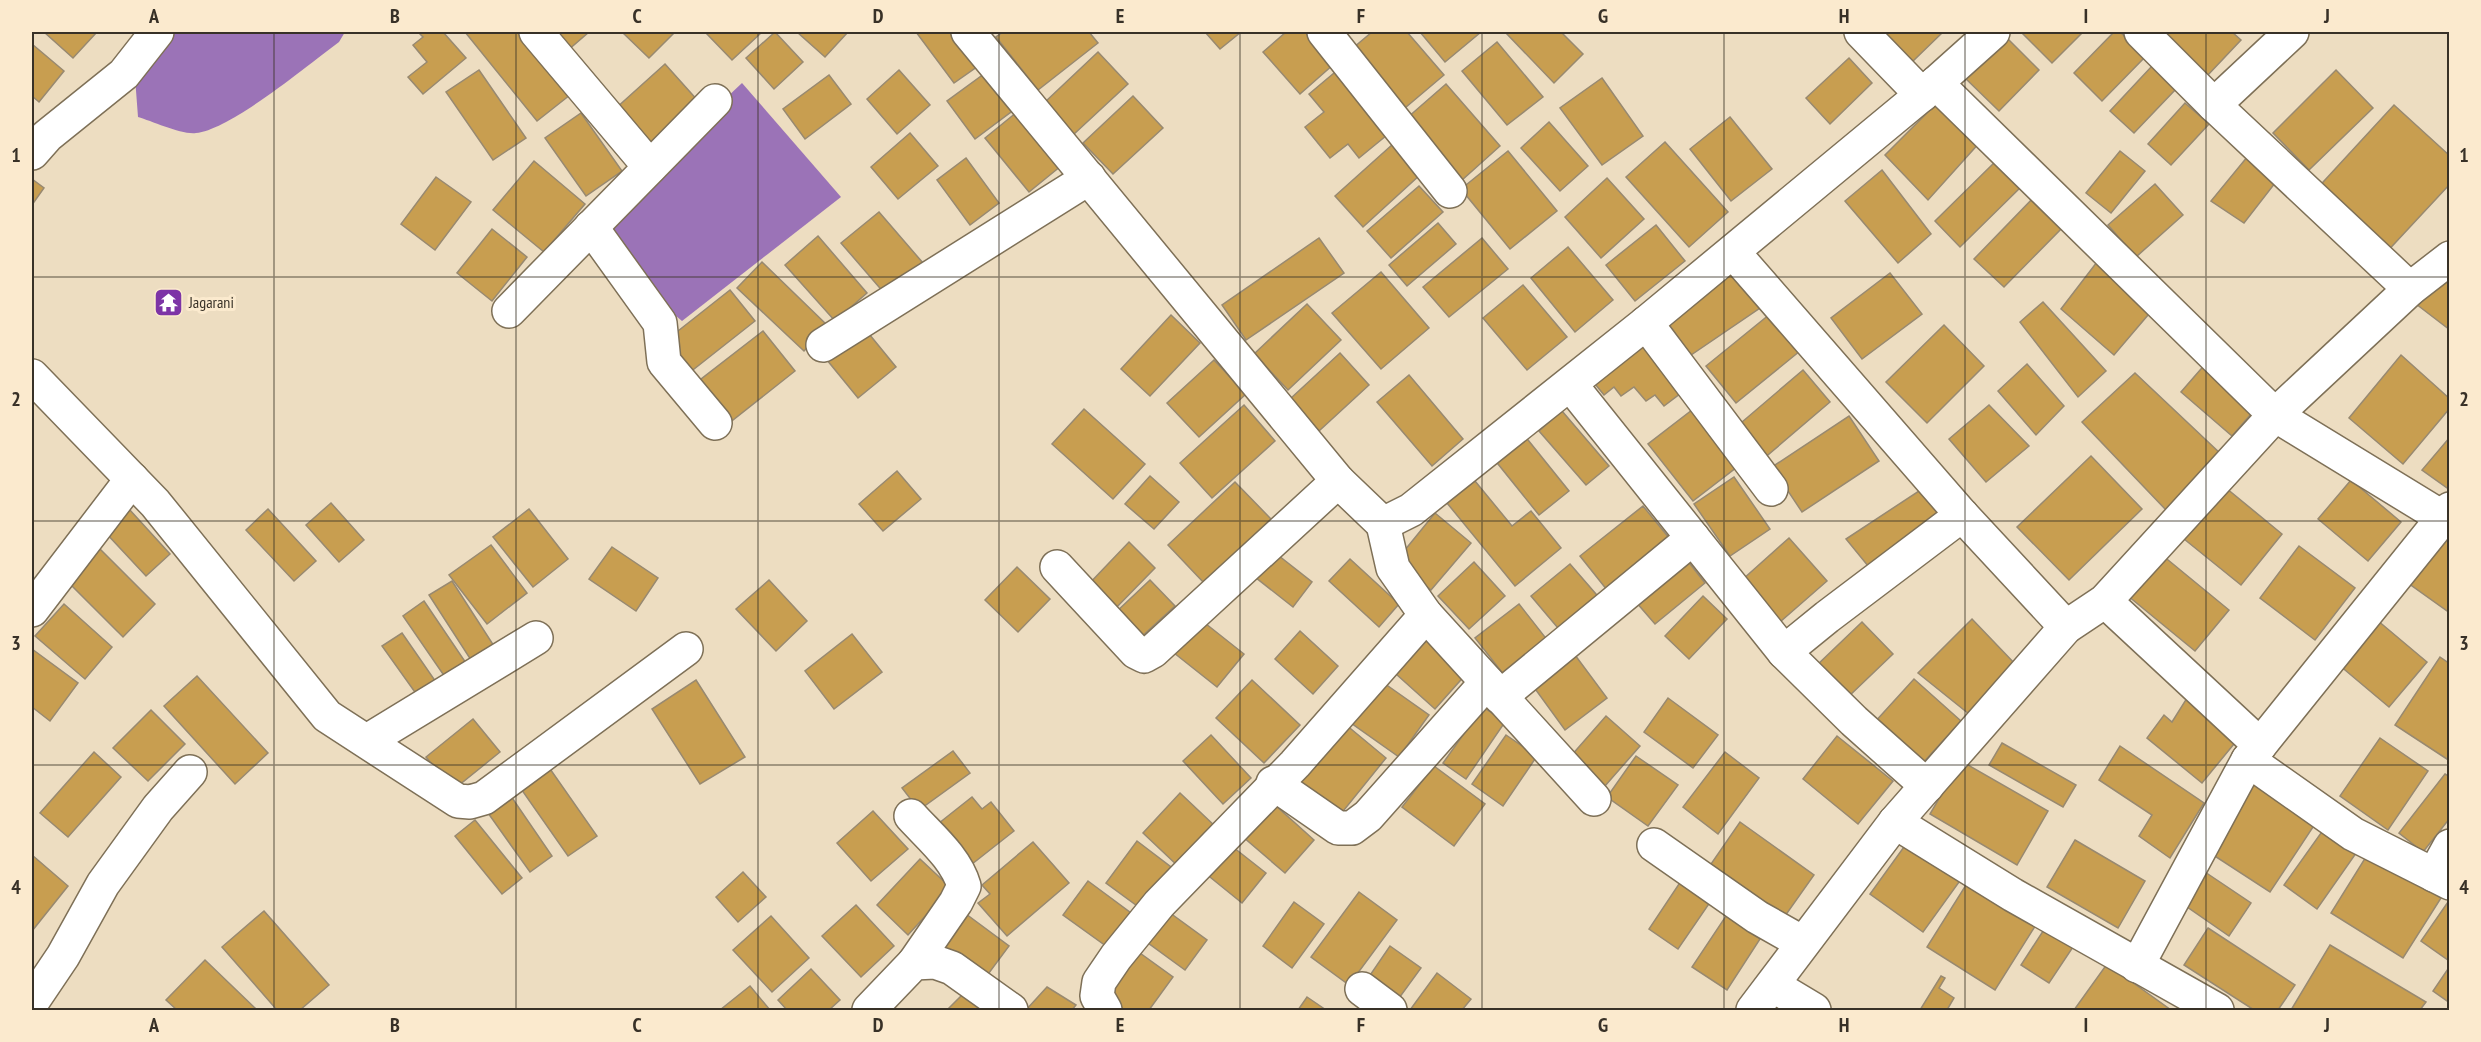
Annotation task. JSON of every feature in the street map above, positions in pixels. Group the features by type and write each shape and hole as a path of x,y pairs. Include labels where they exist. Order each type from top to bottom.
{"street":[{"path":"32,153 48,136 123,74 157,32"},
{"path":"536,32 650,167"},
{"path":"968,32 1338,481 1383,524 1393,568 1426,615 1594,798"},
{"path":"1324,32 1450,190"},
{"path":"1861,32 1929,89 2275,415 2447,516 2254,753 2137,966"},
{"path":"1383,524 1411,510 1646,323 1929,89 1993,32"},
{"path":"2141,32 2214,105 2410,288"},
{"path":"2214,105 2292,32"},
{"path":"509,311 715,101"},
{"path":"823,345 1089,178"},
{"path":"591,227 660,323 664,362 715,423"},
{"path":"1732,252 1962,515 2066,627"},
{"path":"1753,1011 1895,822 2066,627 2105,601 2275,415 2410,288 2450,258"},
{"path":"1646,323 1771,489"},
{"path":"32,376 155,503 327,716 458,801 484,798 686,649"},
{"path":"1570,384 1784,652 1854,722 1927,786"},
{"path":"32,610 132,479"},
{"path":"1057,567 1136,652 1144,656 1170,636 1338,481"},
{"path":"1784,652 1962,515"},
{"path":"1273,783 1338,828 1352,828 1368,816 1493,690 1693,538"},
{"path":"2105,601 2254,753 2353,834 2442,879 2450,846"},
{"path":"1105,1011 1097,996 1099,982 1105,971 1159,904 1273,783 1294,764 1426,615"},
{"path":"367,741 536,638"},
{"path":"32,1002 63,956 103,884 158,808 190,772"},
{"path":"869,1011 914,963 956,902 964,886 960,874 949,857 911,816"},
{"path":"1895,822 2013,895 2217,1011"},
{"path":"1654,845 1757,917 1803,943"},
{"path":"914,963 935,962 952,968 1011,1011"},
{"path":"1774,986 1814,1011"},
{"path":"1362,989 1390,1011"}],"shaded area":[{"path":"137,32 345,32 339,42 248,109 211,129 190,133 138,117 134,64"},
{"path":"742,83 841,197 682,321 609,259 612,221 634,185"}],"building":[{"path":"44,32 97,32 73,58"},
{"path":"418,32 443,32 466,58 423,94 408,77 427,62 413,45 423,37"},
{"path":"465,32 519,32 570,95 537,121"},
{"path":"549,32 589,32 567,51"},
{"path":"622,32 675,32 649,58"},
{"path":"705,32 762,32 732,60"},
{"path":"775,32 803,62 774,89 746,58"},
{"path":"797,32 848,32 825,57"},
{"path":"916,32 957,32 981,64 954,83"},
{"path":"1003,32 1089,32 1098,43 1038,90 996,37"},
{"path":"1205,32 1241,32 1220,49"},
{"path":"1286,32 1305,32 1334,64 1300,94 1263,52"},
{"path":"1372,32 1407,32 1444,75 1399,113 1347,53"},
{"path":"1420,32 1481,32 1445,62"},
{"path":"1505,32 1561,32 1583,54 1554,83"},
{"path":"1879,32 1943,32 1910,64"},
{"path":"2021,32 2083,32 2052,63"},
{"path":"2114,32 2120,32 2146,56 2102,101 2074,73"},
{"path":"2158,32 2232,32 2241,40 2207,76"},
{"path":"2003,34 2039,70 1999,111 1963,76"},
{"path":"1497,42 1543,97 1507,125 1462,71"},
{"path":"32,44 64,71 39,102 32,96"},
{"path":"1098,52 1128,84 1073,135 1044,103"},
{"path":"1849,58 1872,83 1830,124 1806,98"},
{"path":"665,64 699,102 649,147 615,109"},
{"path":"2152,66 2176,89 2134,133 2110,111"},
{"path":"1340,68 1392,131 1359,158 1348,144 1330,158 1305,127 1324,112 1309,94"},
{"path":"479,70 526,138 493,160 446,92"},
{"path":"899,70 930,105 897,134 867,99"},
{"path":"2336,70 2373,108 2309,170 2273,133"},
{"path":"988,71 1015,109 975,139 947,101"},
{"path":"829,75 851,104 805,139 783,109"},
{"path":"1602,78 1643,136 1602,165 1560,108"},
{"path":"1446,84 1500,146 1461,181 1407,118"},
{"path":"1133,96 1163,128 1113,174 1083,143"},
{"path":"1939,101 1981,141 1928,200 1885,155"},
{"path":"2185,103 2209,124 2171,165 2148,144"},
{"path":"2394,105 2450,156 2450,184 2382,257 2313,193"},
{"path":"1017,112 1061,166 1029,192 985,138"},
{"path":"581,113 622,171 586,196 545,138"},
{"path":"1730,117 1772,169 1731,201 1690,149"},
{"path":"1549,122 1588,166 1560,191 1521,148"},
{"path":"910,133 938,166 898,199 871,167"},
{"path":"1665,142 1728,212 1689,247 1626,177"},
{"path":"1393,144 1421,174 1363,227 1335,196"},
{"path":"1508,151 1557,211 1510,249 1461,189"},
{"path":"2120,151 2145,171 2111,213 2086,193"},
{"path":"2248,156 2279,178 2244,223 2211,201"},
{"path":"2000,157 2025,183 1960,247 1935,221"},
{"path":"966,158 999,203 970,225 937,180"},
{"path":"534,161 585,204 544,252 493,210"},
{"path":"1882,170 1931,234 1898,263 1845,201"},
{"path":"436,177 471,202 435,250 401,224"},
{"path":"1607,178 1644,219 1601,258 1565,217"},
{"path":"32,179 44,188 32,205"},
{"path":"2155,184 2183,215 2136,257 2108,225"},
{"path":"1419,186 1443,212 1391,258 1367,231"},
{"path":"2038,193 2067,223 2004,287 1974,259"},
{"path":"879,212 923,263 885,294 841,243"},
{"path":"1438,223 1456,244 1407,286 1389,265"},
{"path":"1656,225 1685,261 1635,301 1606,265"},
{"path":"492,229 527,257 492,301 457,273"},
{"path":"818,236 867,293 835,321 785,265"},
{"path":"1319,238 1344,273 1246,340 1222,305"},
{"path":"1482,238 1508,269 1449,317 1423,287"},
{"path":"1568,247 1613,300 1575,332 1531,278"},
{"path":"2100,258 2154,308 2114,355 2061,309"},
{"path":"762,262 828,326 804,351 737,288"},
{"path":"2450,267 2450,330 2416,304"},
{"path":"1732,268 1760,308 1691,355 1662,315"},
{"path":"1381,272 1429,328 1381,369 1332,313"},
{"path":"1890,273 1922,314 1862,359 1831,318"},
{"path":"1523,285 1567,337 1527,370 1483,318"},
{"path":"730,290 755,321 689,373 664,342"},
{"path":"2043,302 2106,371 2078,397 2020,322"},
{"path":"1307,304 1341,340 1288,390 1254,354"},
{"path":"1770,314 1800,351 1736,403 1706,366"},
{"path":"1171,315 1200,343 1150,396 1121,369"},
{"path":"1944,325 1984,366 1927,423 1886,382"},
{"path":"865,329 896,367 858,398 827,360"},
{"path":"763,331 795,371 728,424 696,383"},
{"path":"1644,337 1685,390 1664,406 1655,395 1646,401 1634,387 1621,396 1614,387 1604,395 1591,379"},
{"path":"1340,353 1369,385 1319,431 1290,399"},
{"path":"2401,355 2450,399 2450,408 2403,464 2349,418"},
{"path":"1214,360 1246,394 1199,437 1167,403"},
{"path":"2207,362 2258,406 2232,436 2181,392"},
{"path":"2027,364 2064,406 2036,435 1998,391"},
{"path":"1803,370 1830,402 1762,460 1735,428"},
{"path":"2135,373 2223,456 2166,510 2082,422"},
{"path":"1409,375 1463,439 1432,466 1377,402"},
{"path":"1244,405 1275,441 1212,498 1180,463"},
{"path":"1989,405 2029,446 1986,482 1949,439"},
{"path":"1084,409 1145,464 1113,499 1052,444"},
{"path":"1692,410 1737,467 1693,501 1648,444"},
{"path":"1562,411 1609,466 1586,485 1539,431"},
{"path":"1849,416 1879,461 1802,512 1772,467"},
{"path":"1524,435 1569,491 1539,515 1494,459"},
{"path":"2450,437 2450,490 2422,470"},
{"path":"2091,456 2142,509 2069,580 2017,527"},
{"path":"897,471 921,499 883,531 859,504"},
{"path":"1150,476 1179,502 1154,529 1125,504"},
{"path":"1734,477 1770,529 1730,556 1694,504"},
{"path":"2351,480 2401,522 2368,561 2318,519"},
{"path":"1475,481 1512,526 1531,511 1561,548 1515,586 1447,503"},
{"path":"1235,482 1271,519 1204,583 1168,545"},
{"path":"2226,488 2282,534 2241,585 2184,539"},
{"path":"1919,491 1944,517 1873,572 1846,539"},
{"path":"331,503 364,540 339,562 306,525"},
{"path":"1643,506 1670,539 1607,590 1580,556"},
{"path":"129,509 170,554 146,576 105,532"},
{"path":"268,509 316,561 294,581 246,530"},
{"path":"529,509 568,559 533,587 493,537"},
{"path":"1435,513 1471,543 1431,590 1396,561"},
{"path":"2441,537 2450,543 2450,613 2408,583"},
{"path":"1789,538 1827,581 1780,622 1742,580"},
{"path":"1129,542 1155,568 1113,611 1087,586"},
{"path":"96,545 155,604 123,637 63,577"},
{"path":"491,545 527,593 487,624 449,575"},
{"path":"2299,546 2355,588 2315,640 2260,598"},
{"path":"612,547 658,578 636,611 589,579"},
{"path":"1274,552 1312,582 1293,607 1255,577"},
{"path":"2162,555 2229,610 2195,651 2128,596"},
{"path":"1350,559 1399,604 1379,627 1329,581"},
{"path":"1687,560 1705,583 1655,624 1636,602"},
{"path":"1474,562 1505,596 1469,629 1438,596"},
{"path":"1570,564 1602,601 1563,634 1531,596"},
{"path":"1017,567 1050,599 1018,632 985,600"},
{"path":"769,580 807,621 776,651 736,609"},
{"path":"1150,580 1175,606 1138,640 1114,614"},
{"path":"452,581 494,646 471,660 429,595"},
{"path":"1703,596 1727,619 1689,659 1665,636"},
{"path":"424,601 466,663 445,677 403,616"},
{"path":"64,604 112,647 85,679 35,636"},
{"path":"1519,604 1552,646 1508,680 1475,638"},
{"path":"1196,616 1244,654 1217,687 1169,649"},
{"path":"1972,619 2018,667 1974,718 1918,673"},
{"path":"2377,620 2427,662 2389,707 2339,665"},
{"path":"1862,622 1893,654 1846,699 1815,667"},
{"path":"1300,631 1338,666 1313,694 1275,659"},
{"path":"402,633 436,682 417,695 382,646"},
{"path":"852,634 882,672 834,709 805,671"},
{"path":"1428,639 1467,673 1435,709 1396,674"},
{"path":"32,649 78,683 50,721 32,707"},
{"path":"1575,655 1607,698 1565,730 1533,686"},
{"path":"2440,657 2450,664 2450,761 2395,725"},
{"path":"197,676 268,753 235,784 164,706"},
{"path":"1914,679 1961,721 1921,765 1874,723"},
{"path":"696,680 745,757 700,784 652,709"},
{"path":"1252,680 1300,725 1264,763 1216,718"},
{"path":"1381,681 1429,715 1399,757 1351,723"},
{"path":"1668,698 1718,735 1693,768 1644,732"},
{"path":"2187,698 2238,739 2202,783 2147,738 2164,715 2172,722"},
{"path":"1483,707 1505,722 1466,779 1443,763"},
{"path":"151,710 185,744 148,781 113,748"},
{"path":"1606,716 1640,746 1605,786 1571,756"},
{"path":"473,719 500,752 453,790 426,757"},
{"path":"1345,724 1386,758 1340,815 1299,781"},
{"path":"1211,735 1251,778 1223,804 1183,761"},
{"path":"1506,735 1537,756 1503,806 1472,784"},
{"path":"1837,736 1893,781 1858,824 1803,779"},
{"path":"2380,738 2428,771 2388,830 2340,796"},
{"path":"2002,743 2076,785 2063,807 1989,765"},
{"path":"2120,746 2204,803 2170,858 2139,836 2152,815 2099,780"},
{"path":"953,751 970,773 919,810 902,788"},
{"path":"94,752 121,777 68,837 40,813"},
{"path":"1725,752 1759,778 1718,834 1683,807"},
{"path":"1636,756 1678,785 1648,826 1607,797"},
{"path":"1961,761 2048,811 2017,865 1930,814"},
{"path":"548,766 597,836 568,856 519,786"},
{"path":"1434,766 1485,804 1454,846 1402,807"},
{"path":"2445,774 2450,777 2450,818 2423,852 2399,833"},
{"path":"2252,783 2315,824 2270,892 2207,851"},
{"path":"506,789 552,856 530,872 483,806"},
{"path":"1180,793 1217,828 1180,868 1143,833"},
{"path":"972,797 982,809 991,802 1014,831 967,868 934,827"},
{"path":"1266,797 1314,840 1285,873 1236,831"},
{"path":"873,811 908,849 871,881 837,843"},
{"path":"475,820 522,878 502,894 455,836"},
{"path":"1740,822 1814,875 1785,916 1711,864"},
{"path":"2326,826 2359,849 2317,909 2284,885"},
{"path":"1914,833 1967,871 1923,932 1870,894"},
{"path":"1224,840 1266,873 1242,903 1200,869"},
{"path":"2075,840 2145,881 2118,928 2047,887"},
{"path":"1137,841 1171,867 1140,908 1106,883"},
{"path":"1033,842 1069,883 1007,936 978,903 990,894 982,885"},
{"path":"2369,852 2441,898 2403,958 2331,913"},
{"path":"32,855 68,886 32,931"},
{"path":"920,859 951,888 908,935 877,905"},
{"path":"2202,870 2251,903 2229,936 2180,902"},
{"path":"743,872 766,897 738,922 716,897"},
{"path":"1685,875 1715,895 1678,949 1649,929"},
{"path":"1971,877 2039,920 1995,990 1927,947"},
{"path":"1088,881 1131,913 1106,946 1063,915"},
{"path":"1359,892 1397,920 1349,985 1311,957"},
{"path":"1294,902 1324,924 1292,968 1263,946"},
{"path":"2448,902 2450,903 2448,960 2421,941"},
{"path":"856,905 894,946 861,977 822,936"},
{"path":"1166,910 1207,940 1185,970 1144,940"},
{"path":"264,911 329,985 300,1010 277,1010 222,947"},
{"path":"962,911 1009,946 983,981 936,946"},
{"path":"771,916 809,958 772,992 733,950"},
{"path":"1726,916 1760,939 1727,990 1692,967"},
{"path":"2047,925 2075,944 2049,983 2021,965"},
{"path":"2208,928 2295,985 2278,1010 2254,1010 2184,965"},
{"path":"2330,945 2426,1002 2420,1010 2291,1010"},
{"path":"1390,946 1421,968 1394,1005 1364,984"},
{"path":"1133,948 1173,977 1149,1010 1120,1010 1099,995"},
{"path":"205,960 257,1010 177,1010 166,1000"},
{"path":"2107,964 2171,1010 2074,1010"},
{"path":"2450,966 2450,1003 2433,991"},
{"path":"811,969 840,1000 829,1010 787,1010 778,1000"},
{"path":"1437,973 1471,999 1462,1010 1410,1010"},
{"path":"1941,976 1945,978 1939,988 1954,998 1947,1010 1920,1010"},
{"path":"750,986 770,1010 720,1010"},
{"path":"1047,987 1076,1005 1072,1010 1026,1010"},
{"path":"964,993 982,1010 947,1010"},
{"path":"1307,997 1326,1010 1298,1010"}],"place":[{"name":"Jagarani","path":"168,302"}]}
